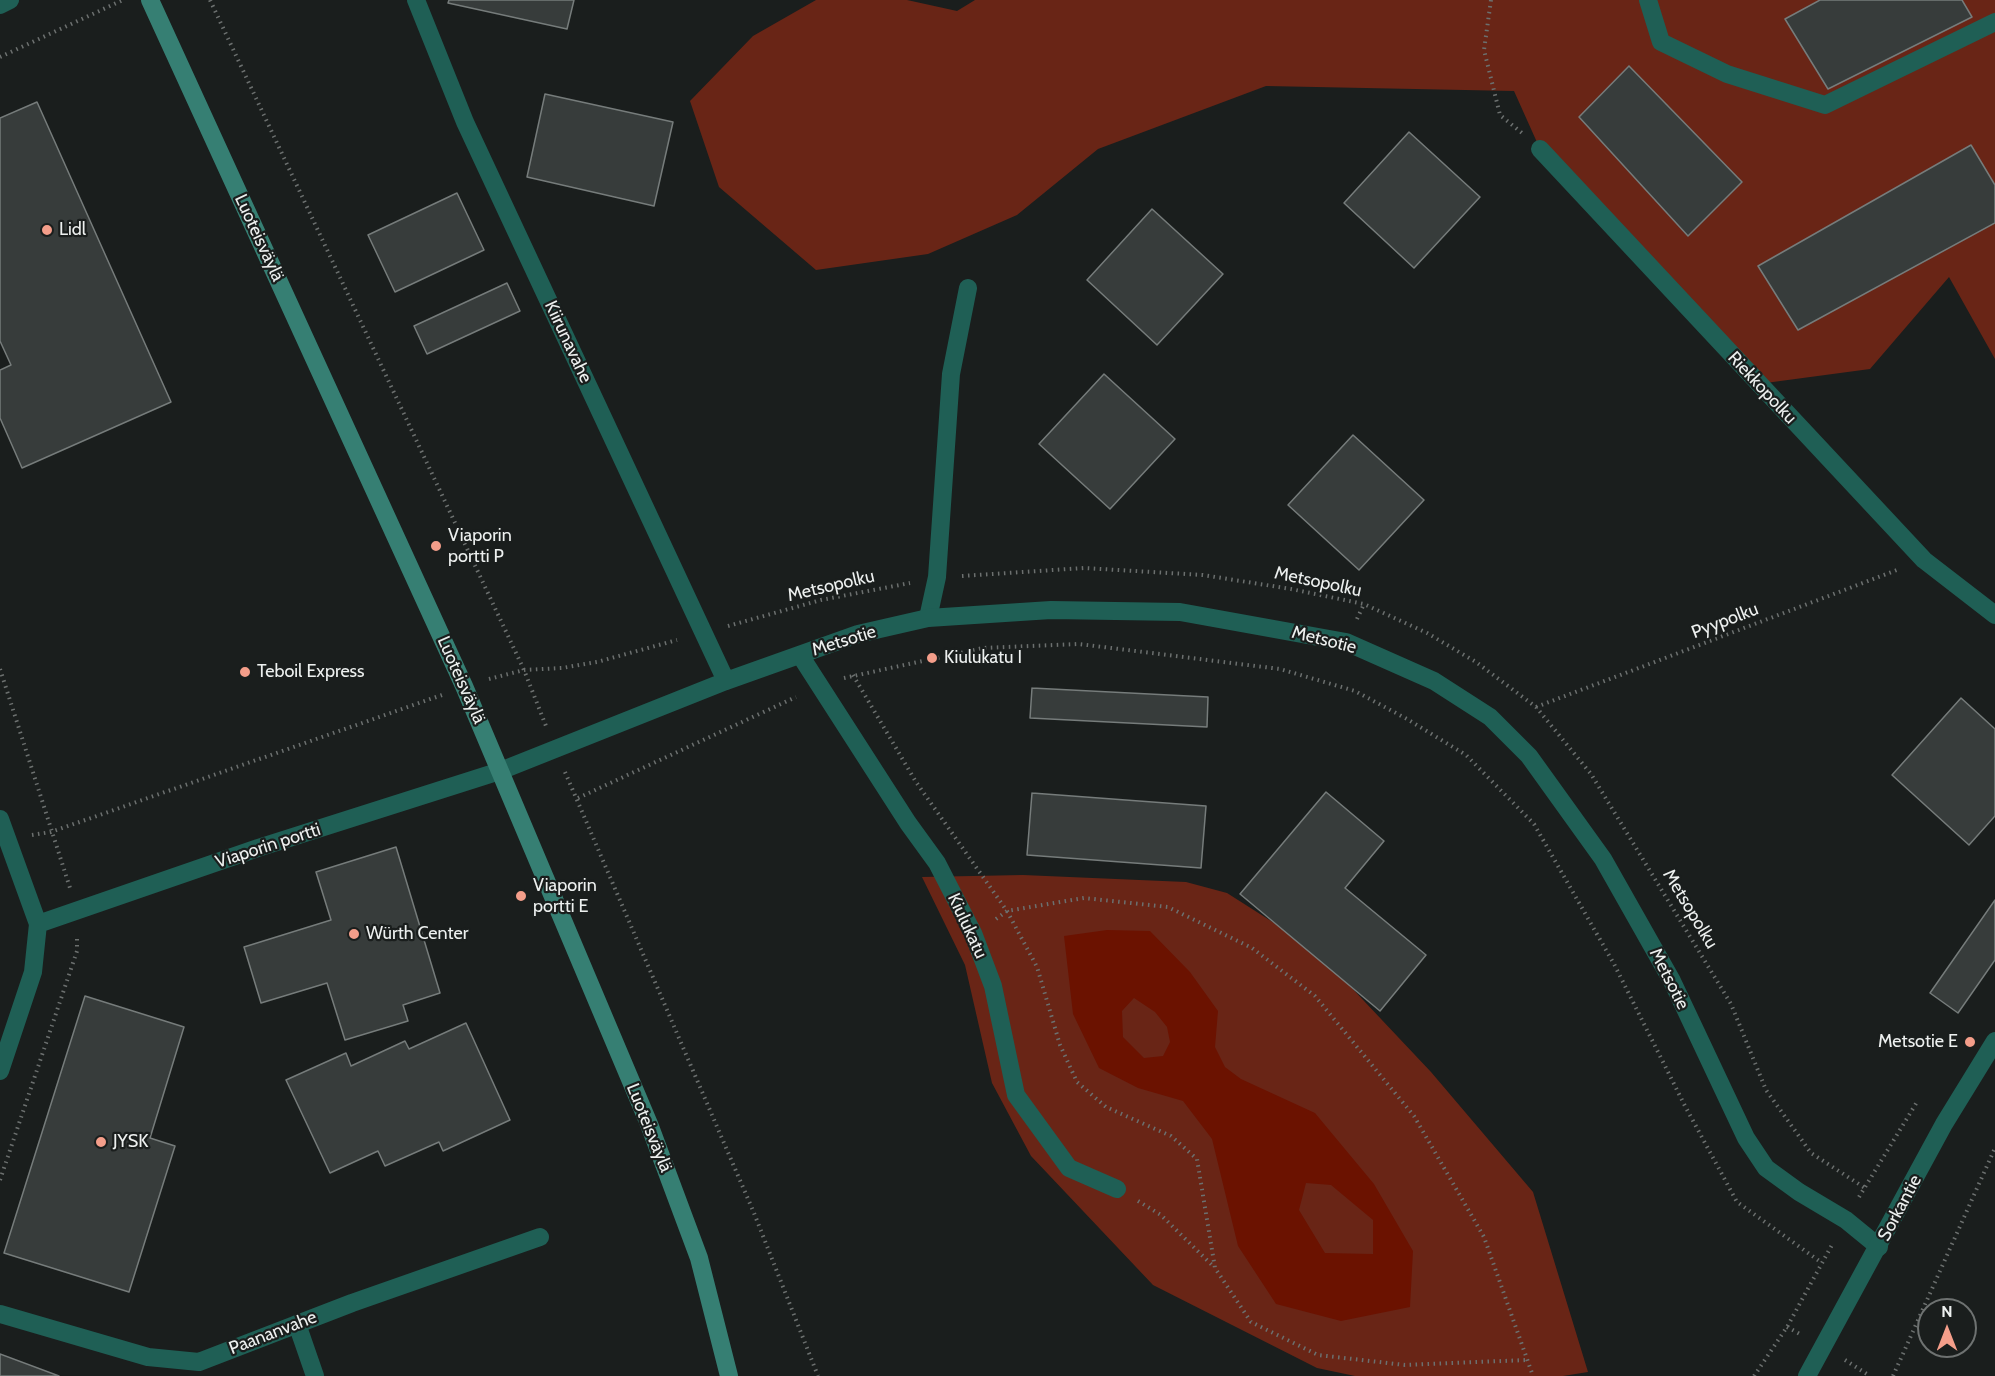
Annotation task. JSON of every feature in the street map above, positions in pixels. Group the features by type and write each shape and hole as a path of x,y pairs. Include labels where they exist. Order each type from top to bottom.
{"main road":[{"name":"Luoteisväylä","path":"150,0 464,686 649,1124 699,1258 729,1376"}],"street":[{"path":"0,4 10,0"},
{"name":"Kiirunavahe","path":"416,0 465,122 726,681"},
{"path":"1648,0 1661,42 1727,74 1825,105 1995,22"},
{"name":"Riekkopolku","path":"1540,148 1924,560 1995,615"},
{"path":"928,618 937,577 951,374 968,288"},
{"name":"Metsotie","path":"500,771 726,681 858,634 928,618 1075,610 1180,612 1254,623 1346,642 1434,681 1490,717 1529,756 1603,859 1672,981 1746,1138 1766,1168 1799,1192 1846,1220 1879,1247"},
{"name":"Kiulukatu","path":"800,655 908,824 936,863 973,933 993,986 1016,1095 1069,1168 1117,1189"},
{"name":"Viaporin portti","path":"38,924 258,848 500,771"},
{"path":"0,819 4,840 38,924 33,972 0,1071"},
{"name":"Sorkantie","path":"1807,1376 1944,1124 1995,1041"},
{"name":"Paananvahe","path":"0,1314 148,1358 199,1362 297,1324 540,1237"},
{"path":"297,1324 315,1376"}],"path":[{"path":"0,57 123,0"},
{"path":"210,0 524,670 554,748 578,798 754,1213 818,1376"},
{"path":"1491,0 1484,50 1500,115 1540,148"},
{"name":"Pyypolku","path":"1536,707 1924,560"},
{"name":"Metsopolku","path":"4,840 51,832 464,686 524,670 562,668 597,662 821,600 937,577 1084,568 1191,574 1292,589 1354,602 1427,633 1476,662 1536,707 1591,774 1652,872 1731,1004 1767,1090 1811,1153 1865,1188"},
{"path":"578,798 820,685 853,675 983,648 1079,644 1280,669 1355,691 1466,755 1534,824 1614,964 1685,1106 1737,1202 1822,1263"},
{"path":"853,675 916,782 1007,911 1037,967 1060,1046 1077,1082 1106,1107 1171,1136 1197,1159 1215,1268"},
{"path":"973,933 1007,911 1084,898 1168,907 1252,948 1315,996 1414,1116 1484,1237 1533,1376"},
{"path":"1754,1376 1787,1327 1846,1220 1917,1102"},
{"path":"1893,1376 1995,1148"},
{"path":"1117,1189 1161,1215 1215,1268 1251,1322 1318,1355 1405,1365 1527,1360"}],"shaded area":[{"path":"816,0 907,0 957,11 975,0 1995,0 1995,359 1949,277 1870,369 1758,384 1540,149 1514,91 1266,86 1098,149 1017,215 928,254 816,270 719,187 690,101 753,36"},
{"path":"1023,875 1186,882 1227,893 1315,949 1431,1072 1533,1192 1588,1372 1563,1376 1355,1376 1317,1368 1153,1285 1031,1156 992,1083 965,965 922,877"},
{"path":"1107,930 1150,931 1190,972 1218,1011 1215,1047 1225,1067 1241,1079 1315,1113 1374,1184 1413,1251 1410,1307 1341,1321 1276,1304 1238,1246 1212,1139 1183,1101 1138,1088 1099,1068 1073,1014 1064,936","holes":["1134,998 1155,1012 1167,1027 1170,1042 1163,1056 1144,1058 1123,1037 1122,1011","1306,1183 1331,1185 1373,1220 1373,1254 1325,1253 1299,1210"]}],"building":[{"path":"449,0 574,0 567,29 448,3"},
{"path":"1820,0 1962,0 1972,17 1828,89 1785,19"},
{"path":"1629,66 1742,182 1688,236 1579,117"},
{"path":"545,94 673,122 654,206 527,177"},
{"name":"Lidl","path":"37,102 171,402 22,468 0,418 0,370 11,365 0,341 0,118"},
{"path":"1409,132 1480,197 1414,268 1344,203"},
{"path":"1971,145 1995,185 1995,223 1798,330 1758,266"},
{"path":"457,193 484,250 395,292 368,235"},
{"path":"1152,209 1223,274 1157,345 1087,280"},
{"path":"507,283 520,311 427,354 414,326"},
{"path":"1104,374 1175,439 1110,509 1039,444"},
{"path":"1353,435 1424,500 1359,570 1288,505"},
{"path":"1032,688 1208,697 1207,727 1030,718"},
{"path":"1961,698 1995,729 1995,816 1969,845 1892,775"},
{"path":"1326,792 1384,841 1345,888 1426,955 1380,1011 1240,894"},
{"path":"1032,793 1206,806 1201,868 1027,855"},
{"name":"Würth Center","path":"396,847 440,993 403,1005 408,1021 345,1040 327,983 261,1003 244,947 331,920 316,872"},
{"path":"1995,900 1995,960 1958,1013 1930,993"},
{"name":"JYSK","path":"85,996 184,1027 150,1138 175,1146 129,1292 4,1253"},
{"path":"466,1023 510,1120 443,1151 439,1142 385,1166 378,1151 330,1173 286,1080 346,1053 351,1066 405,1041 409,1049"},
{"path":"0,1354 59,1376 0,1376"}],"place":[{"name":"Lidl","path":"47,230"},
{"name":"Viaporin portti P","path":"436,546"},
{"name":"Kiulukatu I","path":"932,658"},
{"name":"Teboil Express","path":"245,672"},
{"name":"Viaporin portti E","path":"521,896"},
{"name":"Würth Center","path":"354,934"},
{"name":"Metsotie E","path":"1970,1042"},
{"name":"JYSK","path":"101,1142"}]}
